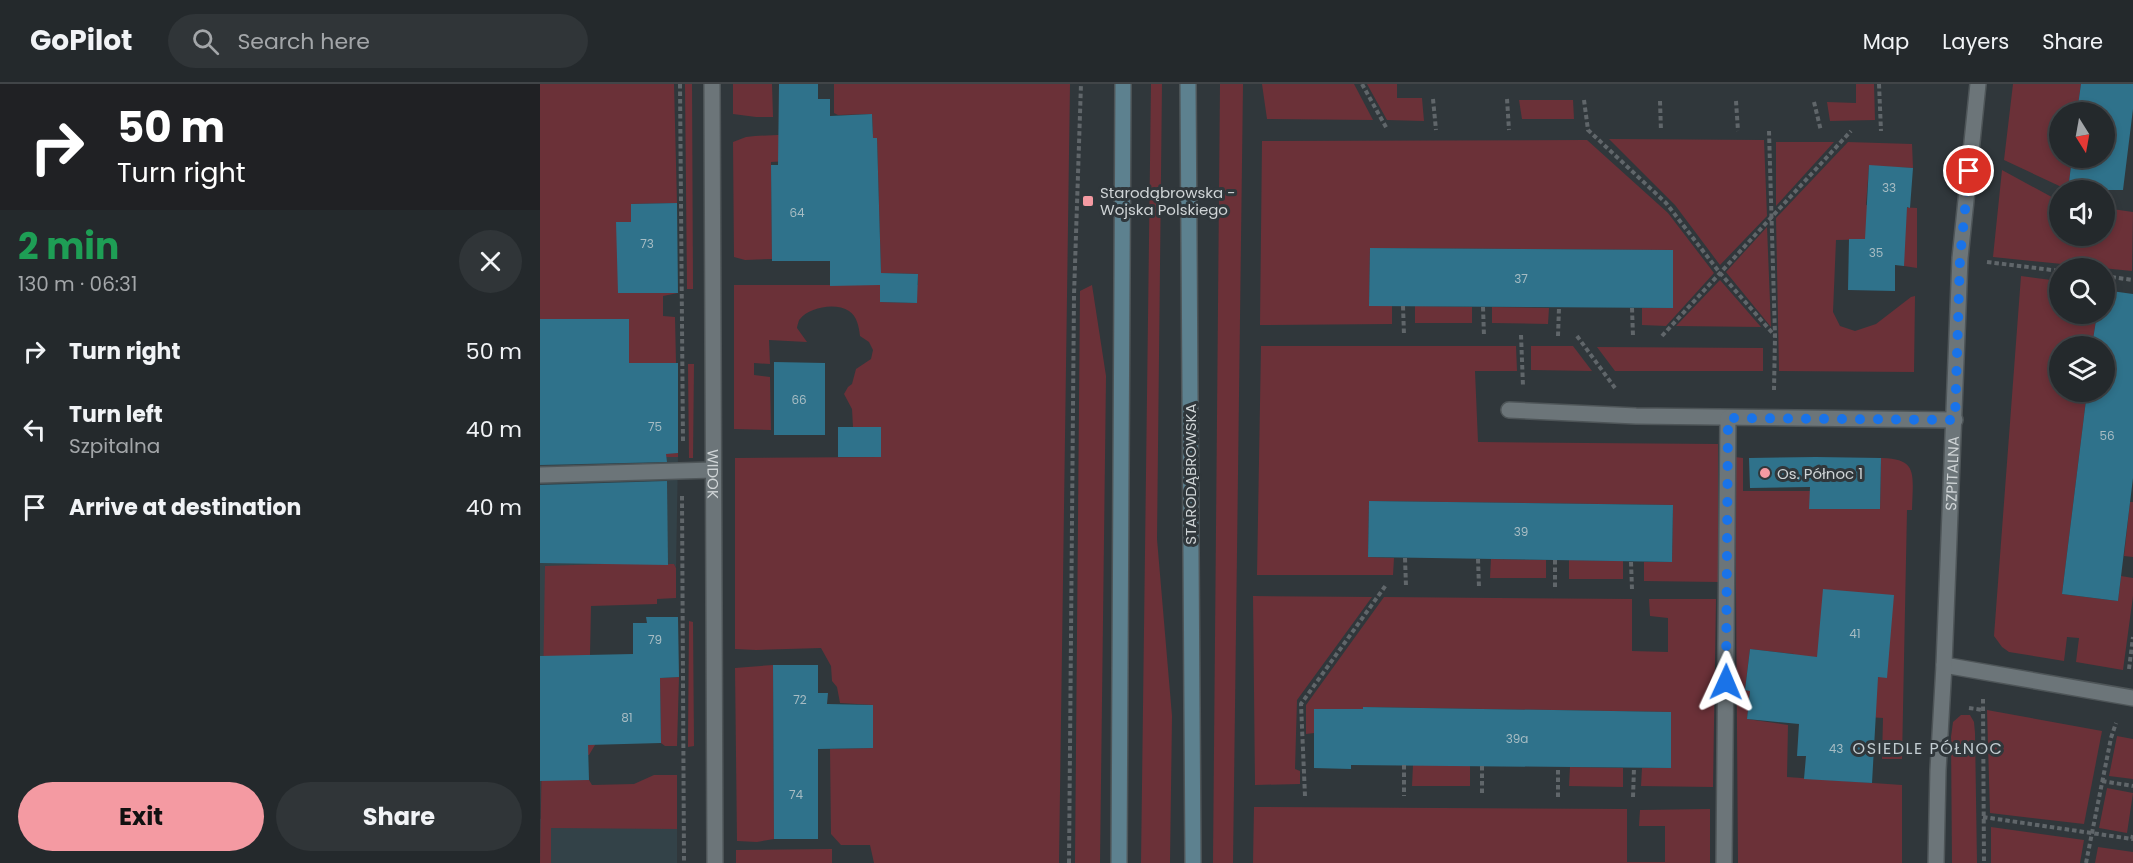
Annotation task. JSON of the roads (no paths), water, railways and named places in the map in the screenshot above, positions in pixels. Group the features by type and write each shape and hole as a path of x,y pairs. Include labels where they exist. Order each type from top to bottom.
{"street":[{"name":"WIDOK","path":"712,84 715,863"},
{"path":"1119,863 1124,84"},
{"name":"STARODĄBROWSKA","path":"1188,84 1193,863"},
{"name":"SZPITALNA","path":"1936,863 1960,258 1978,84"},
{"path":"1516,411 1728,418 1955,420"},
{"path":"1724,863 1728,418"},
{"path":"540,475 713,470"},
{"path":"1944,665 2129,698"}],"place":[{"name":"Starodąbrowska - Wojska Polskiego","path":"1088,201"},
{"name":"Os. Północ 1","path":"1765,473"}],"district":[{"name":"OSIEDLE PÓŁNOC","path":"1928,748"}]}
